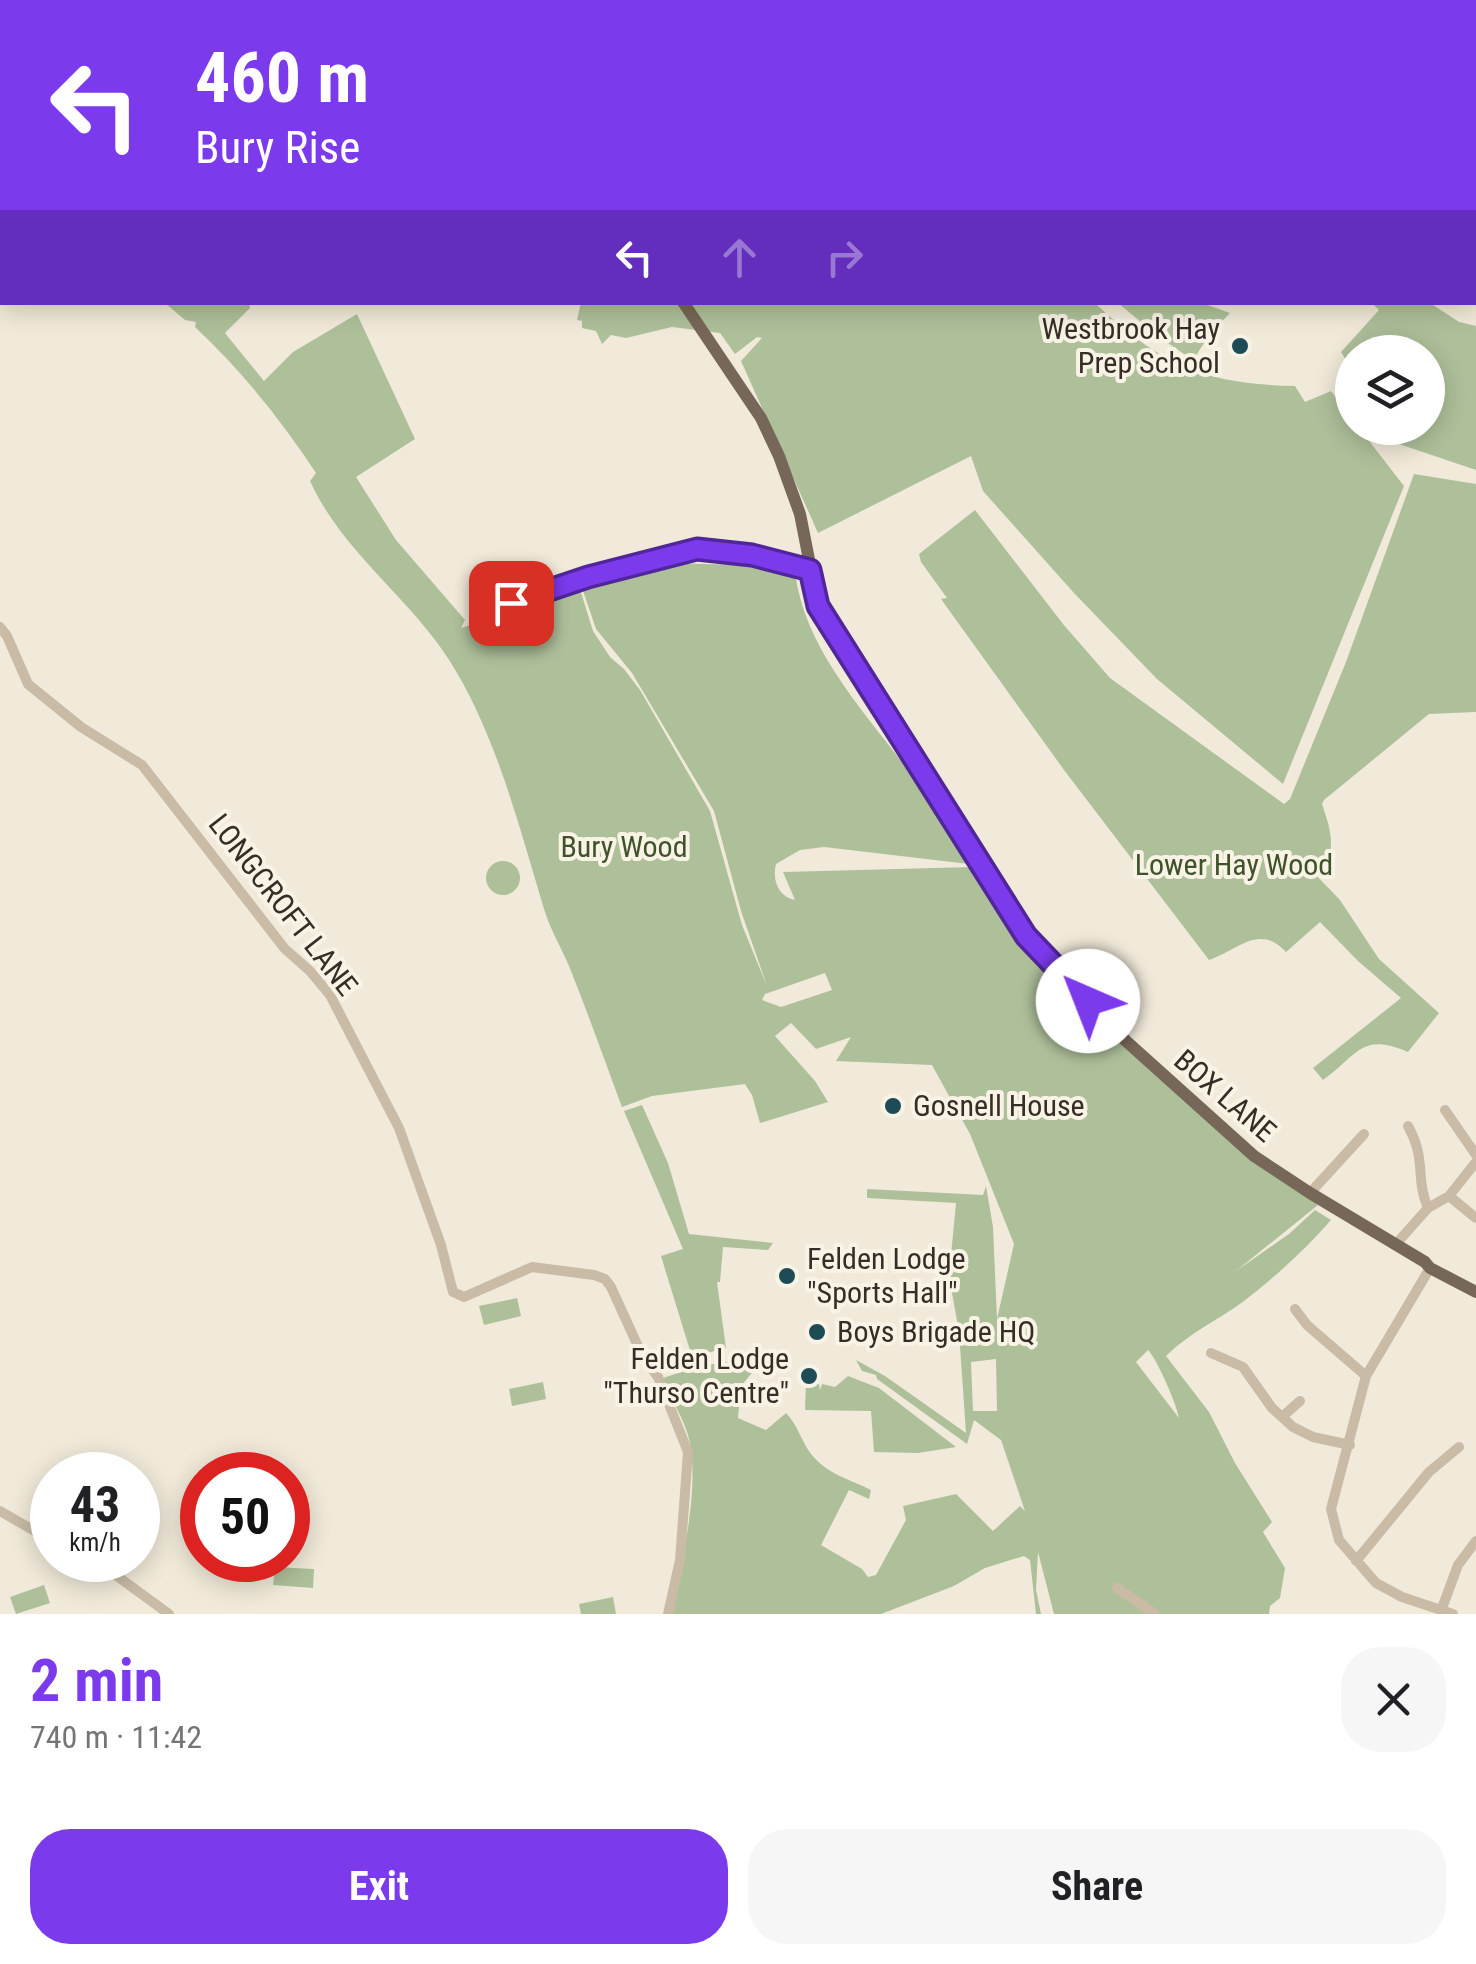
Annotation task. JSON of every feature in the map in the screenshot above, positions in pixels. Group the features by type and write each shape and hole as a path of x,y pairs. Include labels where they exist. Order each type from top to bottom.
{"main road":[{"name":"BOX LANE","path":"685,305 760,418 779,456 800,514 818,606 1026,936 1126,1041 1266,1165 1430,1268 1476,1292"}],"street":[{"path":"511,603 588,577 697,549 752,555 810,570"},
{"name":"LONGCROFT LANE","path":"0,627 28,684 81,727 142,765 275,936 330,995 412,1160 453,1292 464,1297 532,1267 594,1274 612,1287 642,1355 658,1378 688,1452 680,1560 668,1614"},
{"path":"1396,1244 1428,1208 1449,1196 1476,1159 1445,1110"},
{"path":"1408,1126 1418,1144 1423,1174 1420,1190 1428,1208"},
{"path":"1310,1193 1364,1134"},
{"path":"1449,1196 1476,1218"},
{"path":"1430,1268 1366,1376 1331,1508 1339,1540 1376,1583 1447,1612 1458,1565 1476,1541"},
{"path":"1296,1309 1307,1325 1366,1376"},
{"path":"1211,1353 1243,1366 1272,1408 1312,1437 1350,1444"},
{"path":"1282,1417 1300,1401"},
{"path":"1356,1561 1429,1472 1459,1448"},
{"path":"0,1511 30,1528"},
{"path":"125,1582 168,1614"},
{"path":"1117,1588 1155,1614"}],"green space":[{"name":"Bury Wood","path":"167,305 249,305 225,333 264,381 293,352 357,314 415,439 356,477 396,540 465,620 461,628 515,611 526,614 538,599 579,586 593,631 640,690 710,811 742,925 767,986 741,911 714,811 632,673 596,629 581,585 667,563 780,566 795,572 801,602 826,658 926,795 969,864 824,847 800,850 776,864 780,891 795,900 783,872 972,867 1016,932 1087,1014 1247,1156 1318,1205 1236,1271 1289,1234 1315,1210 1331,1220 1300,1253 1244,1301 1166,1356 1209,1412 1272,1522 1263,1532 1285,1568 1280,1598 1270,1606 1269,1614 1054,1614 1038,1552 1036,1590 1041,1614 1036,1614 1030,1560 1024,1556 985,1568 954,1586 881,1614 670,1614 688,1529 692,1463 688,1435 663,1378 687,1371 723,1363 761,1362 741,1386 738,1418 766,1430 786,1413 817,1461 871,1490 869,1499 849,1490 821,1545 862,1569 868,1577 876,1575 906,1520 903,1506 956,1494 993,1531 1020,1506 1025,1511 1001,1440 974,1420 967,1444 876,1375 862,1371 856,1360 966,1433 959,1332 949,1276 956,1203 867,1198 867,1189 983,1195 986,1186 993,1227 997,1319 1014,1244 970,1134 932,1065 836,1061 851,1037 816,1049 791,1023 775,1036 815,1081 828,1102 760,1123 745,1084 652,1096 622,1107 547,917 497,758 457,673 441,647 342,533 310,481 316,473 275,415 195,327 196,322 185,320","holes":["825,973 832,990 781,1007 762,1000 765,994","1148,1350 1166,1382 1179,1418 1136,1362","996,1359 997,1411 973,1411 971,1362"]},
{"path":"580,305 1097,305 1141,342 1186,367 1235,381 1295,386 1305,402 1331,391 1335,396 1335,445 1372,445 1404,486 1283,784 1157,679 1074,593 983,491 971,456 818,533 741,361 762,338 757,337 735,354 720,333 672,327 626,338 611,335 602,344 596,331 582,328 582,321 577,320"},
{"path":"1120,305 1208,305 1230,313 1193,360"},
{"path":"1374,305 1433,305 1459,322 1476,326 1476,470 1402,445 1445,445 1445,335 1356,335 1379,310"},
{"name":"Lower Hay Wood","path":"1414,474 1476,484 1476,712 1429,714 1324,800 1330,832 1329,860 1313,872 1340,900 1379,959 1439,1013 1408,1052 1392,1046 1370,1045 1323,1080 1313,1068 1401,998 1320,922 1286,952 1276,944 1257,939 1209,960 1064,770 941,599 947,598 919,554 975,510 1110,678 1284,804 1290,799 1346,662"},
{"path":"503,861 515,866 520,878 515,890 503,895 491,890 486,878 491,866"},
{"path":"642,1105 668,1163 689,1234 773,1243 768,1250 723,1247 717,1282 726,1348 692,1357 661,1256 683,1249 624,1111"},
{"path":"517,1298 521,1316 484,1325 479,1306"},
{"path":"848,1376 879,1388 956,1447 918,1453 874,1452 871,1411 805,1410 806,1383 819,1384 820,1390 822,1384 835,1387"},
{"path":"543,1382 546,1399 512,1406 509,1389"},
{"path":"310,1569 314,1569 313,1588 273,1585 310,1582"},
{"path":"44,1585 50,1603 16,1614 10,1597"},
{"path":"613,1597 616,1614 581,1614 579,1604"}],"place":[{"name":"Westbrook Hay Prep School","path":"1240,346"},
{"name":"Gosnell House","path":"893,1106"},
{"name":"Felden Lodge \"Sports Hall\"","path":"787,1276"},
{"name":"Boys Brigade HQ","path":"817,1332"},
{"name":"Felden Lodge \"Thurso Centre\"","path":"809,1376"}],"route":[{"path":"511,603 588,577 697,549 752,555 810,570 818,606 1026,936 1088,1001"}]}
